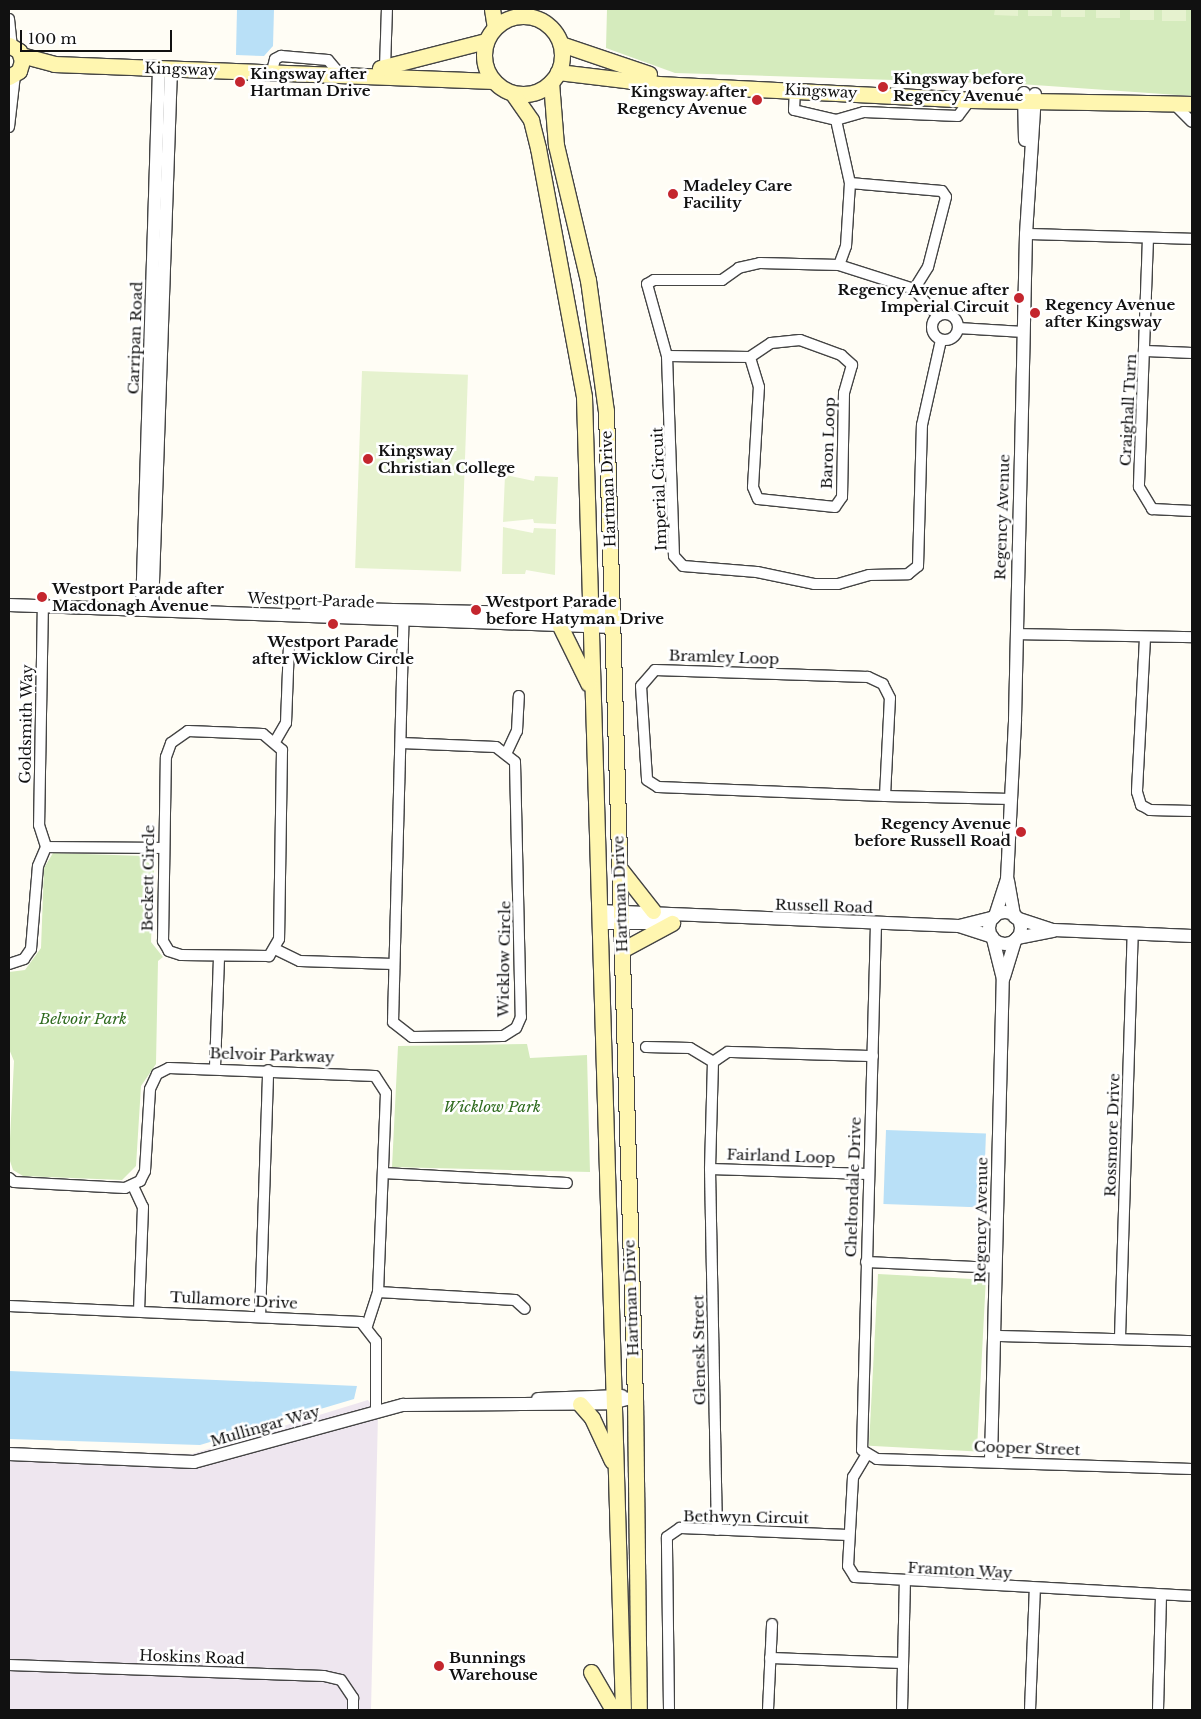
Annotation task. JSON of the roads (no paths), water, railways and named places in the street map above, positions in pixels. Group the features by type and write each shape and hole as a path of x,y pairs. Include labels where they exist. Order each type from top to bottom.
{"main road":[{"path":"492,9 496,27"},
{"path":"532,13 551,28 561,44 555,77 536,92 513,94 494,81 484,59 486,41 496,27 514,17 532,13"},
{"name":"Kingsway","path":"339,73 384,68 486,41"},
{"name":"Kingsway","path":"561,44 687,85"},
{"name":"Kingsway","path":"14,49 54,64"},
{"path":"14,49 14,75"},
{"name":"Kingsway","path":"14,75 54,64 339,73 494,81"},
{"name":"Kingsway","path":"555,77 954,97 970,100 1030,98"},
{"name":"Hartman Drive","path":"555,77 556,145 588,280 606,411 621,870 635,1398 639,1710"},
{"name":"Kingsway","path":"954,97 971,92 1030,98 1192,104"},
{"name":"Hartman Drive","path":"513,94 531,120 536,139 584,397 590,687 599,917 614,1467 623,1710"},
{"path":"560,626 590,687"},
{"path":"621,870 653,911"},
{"path":"622,950 672,923"},
{"path":"580,1404 592,1418 614,1467"},
{"path":"591,1672 612,1710"}],"street":[{"path":"11,9 9,19 14,49"},
{"path":"384,68 387,9"},
{"name":"Carripan Road","path":"147,606 165,69"},
{"path":"9,126 14,75"},
{"path":"794,90 794,110 836,120 856,113 958,116 970,100"},
{"name":"Regency Avenue","path":"1015,917 1007,879 1017,634 1030,98"},
{"path":"1174,104 1192,122"},
{"path":"836,120 850,183 846,246 838,265"},
{"path":"850,183 942,191 946,198 928,267 914,289 938,316 952,316 958,328"},
{"path":"1026,234 1192,239"},
{"name":"Craighall Turn","path":"1148,238 1146,351 1139,487 1152,509 1192,511"},
{"name":"Imperial Circuit","path":"914,289 838,265 760,262 739,268 722,280 654,280 647,284 667,356 674,556 683,566 838,584 868,575 908,574 918,566 922,425 941,340 932,329 938,316"},
{"path":"958,328 1024,332"},
{"path":"941,340 950,339 958,328"},
{"name":"Baron Loop","path":"800,340 842,355 852,365 844,393 842,497 835,507 765,502 758,499 753,487 759,387 750,357 770,343 800,340"},
{"path":"1146,351 1192,353"},
{"path":"667,356 750,357"},
{"name":"Westport Parade","path":"9,598 43,603"},
{"name":"Westport Parade","path":"9,605 43,603 403,616 612,621"},
{"name":"Goldsmith Way","path":"43,603 39,825 46,847"},
{"name":"Westport Parade","path":"403,616 560,626 590,620"},
{"name":"Wicklow Circle","path":"403,616 401,743 391,1014 403,1034 503,1036 520,1022 518,785 517,769 507,752"},
{"path":"1017,634 1145,638 1192,637"},
{"path":"1145,638 1137,792 1141,805 1150,810 1192,811"},
{"path":"289,646 286,723 276,740 283,758 276,950 300,961 393,964"},
{"name":"Bramley Loop","path":"885,796 890,698 883,684 868,677 655,670 641,686 647,780 658,787 885,796 1010,799"},
{"path":"401,743 496,748 507,752 516,731 519,696"},
{"name":"Beckett Circle","path":"276,740 263,734 188,731 176,738 166,757 161,930 165,946 181,955 264,957 276,950"},
{"path":"9,964 24,960 31,949 38,866 46,847 162,848"},
{"name":"Regency Avenue","path":"994,916 1007,879"},
{"name":"Russell Road","path":"621,917 653,911 689,917 959,926 994,916"},
{"path":"1054,930 1016,939 1004,944 992,938 989,926 994,916 1005,912 1054,930 1192,936"},
{"name":"Russell Road","path":"599,917 621,917 672,923 689,917"},
{"path":"1015,917 1020,928 1016,939"},
{"name":"Cheltondale Drive","path":"865,1452 866,1262 876,924"},
{"name":"Russell Road","path":"959,926 992,938"},
{"name":"Rossmore Drive","path":"1120,1338 1133,934"},
{"name":"Regency Avenue","path":"991,1461 1003,979 992,938"},
{"name":"Regency Avenue","path":"1003,979 1016,939"},
{"path":"215,1068 219,956"},
{"path":"646,1047 690,1048 713,1062 728,1052 873,1056"},
{"name":"Fairland Loop","path":"713,1062 710,1169 868,1174"},
{"name":"Belvoir Parkway","path":"133,1186 145,1171 154,1078 169,1068 369,1074 379,1078 386,1093 378,1292 367,1326"},
{"path":"260,1317 268,1070"},
{"name":"Glenesk Street","path":"710,1169 717,1530"},
{"path":"382,1173 567,1183"},
{"path":"10,1183 133,1186 143,1207 139,1311"},
{"path":"866,1262 996,1268"},
{"path":"378,1292 515,1300 525,1309"},
{"name":"Tullamore Drive","path":"9,1306 354,1321 367,1326"},
{"path":"367,1326 376,1341 376,1412"},
{"path":"994,1336 1192,1341"},
{"name":"Mullingar Way","path":"528,1401 556,1395 612,1399"},
{"name":"Mullingar Way","path":"9,1454 194,1462 376,1412 441,1402 528,1401 580,1404 612,1399 635,1398"},
{"name":"Cooper Street","path":"865,1452 877,1459 991,1461 1192,1469"},
{"name":"Framton Way","path":"865,1452 853,1477 848,1566 855,1577 905,1582 1192,1596"},
{"name":"Bethwyn Circuit","path":"669,1710 664,1546 667,1537 680,1528 849,1535"},
{"path":"902,1710 905,1582"},
{"path":"1030,1710 1035,1588"},
{"path":"1158,1710 1161,1595"},
{"path":"768,1710 772,1624"},
{"path":"770,1658 903,1663"},
{"name":"Hoskins Road","path":"9,1665 324,1676 341,1680 353,1698 353,1710"}],"water":[{"path":"237,9 274,9 273,46 264,56 236,55"},
{"path":"886,1130 986,1133 983,1207 883,1204"},
{"path":"9,1371 357,1386 354,1399 200,1445 9,1439"}],"place":[{"name":"Kingsway after Hartman Drive","path":"240,82"},
{"name":"Kingsway before Regency Avenue","path":"883,87"},
{"name":"Kingsway after Regency Avenue","path":"757,100"},
{"name":"Madeley Care Facility","path":"673,194"},
{"name":"Regency Avenue after Imperial Circuit","path":"1019,298"},
{"name":"Regency Avenue after Kingsway","path":"1035,313"},
{"name":"Kingsway Christian College","path":"368,459"},
{"name":"Westport Parade after Macdonagh Avenue","path":"42,597"},
{"name":"Westport Parade before Hatyman Drive","path":"476,610"},
{"name":"Westport Parade after Wicklow Circle","path":"333,624"},
{"name":"Regency Avenue before Russell Road","path":"1021,832"},
{"name":"Bunnings Warehouse","path":"439,1666"}],"park label":[{"name":"Belvoir Park","path":"83,1019"},
{"name":"Wicklow Park","path":"492,1107"}]}
